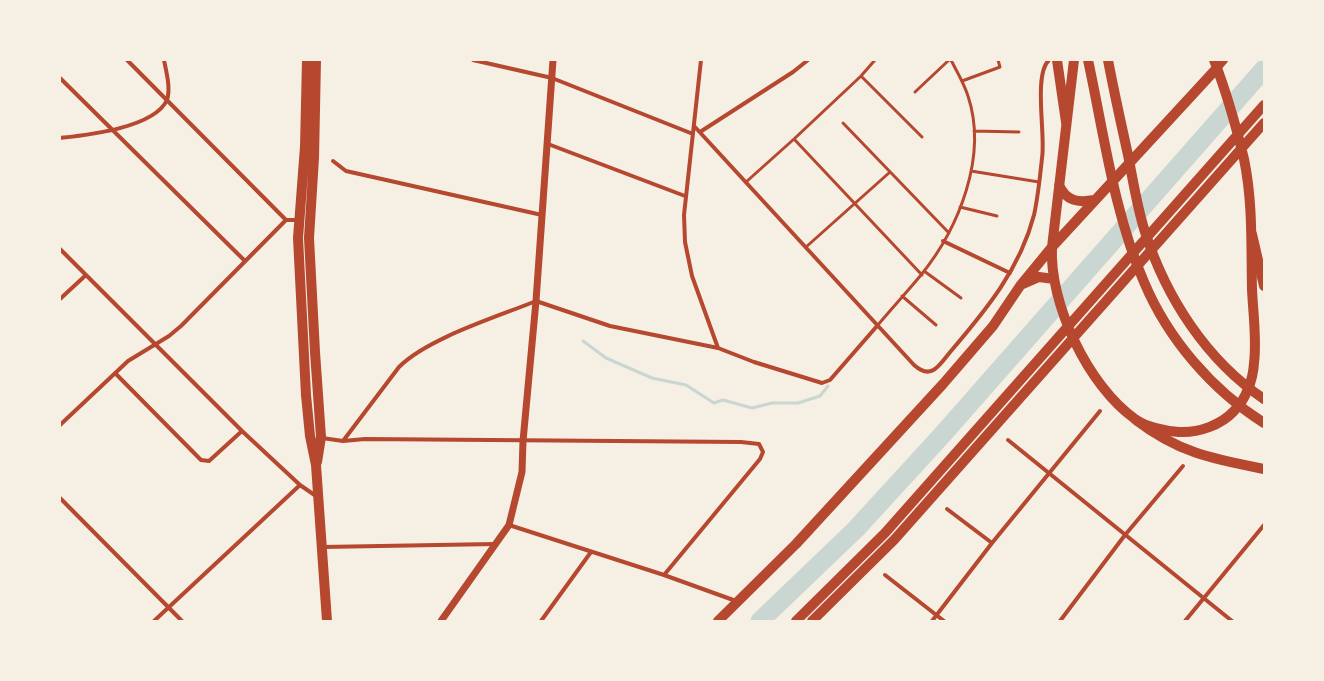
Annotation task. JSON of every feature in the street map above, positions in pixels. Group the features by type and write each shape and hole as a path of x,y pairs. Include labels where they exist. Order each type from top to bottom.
{"main road":[{"path":"307,60 298,245 310,436 316,466 327,621"},
{"path":"316,60 314,158 309,244 314,352 322,437 316,466"},
{"path":"1058,60 1066,122"},
{"path":"1074,60 1052,246 1054,280 1074,339 1098,380 1120,406 1156,435 1193,453 1264,469"},
{"path":"1088,60 1122,217 1144,284 1172,332 1201,370 1231,399 1264,423"},
{"path":"1108,60 1145,230 1163,278 1183,313 1209,348 1237,378 1264,399"},
{"path":"1136,420 1173,432 1197,431 1218,424 1226,418 1242,401 1250,382 1254,363 1252,234 1246,174 1241,149 1218,63"},
{"path":"718,621 796,544 943,384 993,326 1020,286 1052,246 1218,63"},
{"path":"796,621 885,533 1264,106"},
{"path":"812,621 894,540 1074,339 1264,122"},
{"path":"1059,185 1062,192 1073,201 1080,202 1094,200"},
{"path":"1252,234 1264,286"},
{"path":"1020,286 1039,277 1054,280"}],"street":[{"path":"127,60 286,220 300,220"},
{"path":"60,138 111,131 152,116 161,108 166,100 167,83 164,60"},
{"path":"473,60 552,78 694,134"},
{"path":"441,621 494,544 509,525 522,472 523,441 543,215 553,60"},
{"path":"701,60 695,127 685,196 685,242 692,276 718,348"},
{"path":"700,132 793,72 808,60"},
{"path":"695,127 914,366 921,372 926,373 934,370 940,364 989,306 1019,258 1030,228 1043,156 1042,83 1045,65 1049,60"},
{"path":"60,78 111,131 245,261"},
{"path":"548,144 685,196"},
{"path":"333,161 346,171 543,215"},
{"path":"60,425 128,361 169,336 181,326 286,220"},
{"path":"943,241 1010,273"},
{"path":"60,249 242,431 300,486 318,497"},
{"path":"60,299 86,275"},
{"path":"343,441 399,366 408,358 440,340 536,301 610,326 718,348 754,362 816,382 828,382 877,326"},
{"path":"115,373 201,460 209,461 242,431"},
{"path":"932,621 1048,473 1100,411"},
{"path":"310,436 343,441 365,439 742,442 757,443 762,446 763,454 753,469 664,576"},
{"path":"1008,440 1232,621"},
{"path":"1060,621 1125,535 1183,466"},
{"path":"154,621 300,486"},
{"path":"60,498 182,621"},
{"path":"947,509 992,543"},
{"path":"509,525 738,602"},
{"path":"1185,621 1264,525"},
{"path":"322,546 494,544"},
{"path":"541,621 591,552"},
{"path":"885,575 944,621"}],"lane":[{"path":"746,182 794,139 876,60"},
{"path":"877,326 922,275 949,233 960,207 971,171 974,131 968,97 962,81 950,60 915,92"},
{"path":"962,81 1000,67 998,60"},
{"path":"861,76 922,137"},
{"path":"843,123 949,233"},
{"path":"974,131 1019,132"},
{"path":"794,139 922,275"},
{"path":"971,171 1039,182"},
{"path":"806,247 856,204 890,172"},
{"path":"960,207 997,216"},
{"path":"924,271 961,298"},
{"path":"902,296 936,325"}],"waterway":[{"path":"760,621 856,529 943,434 1264,69"},
{"path":"583,341 606,358 652,378 686,385 714,403 723,400 752,408 772,403 798,403 820,396 828,386"}]}
